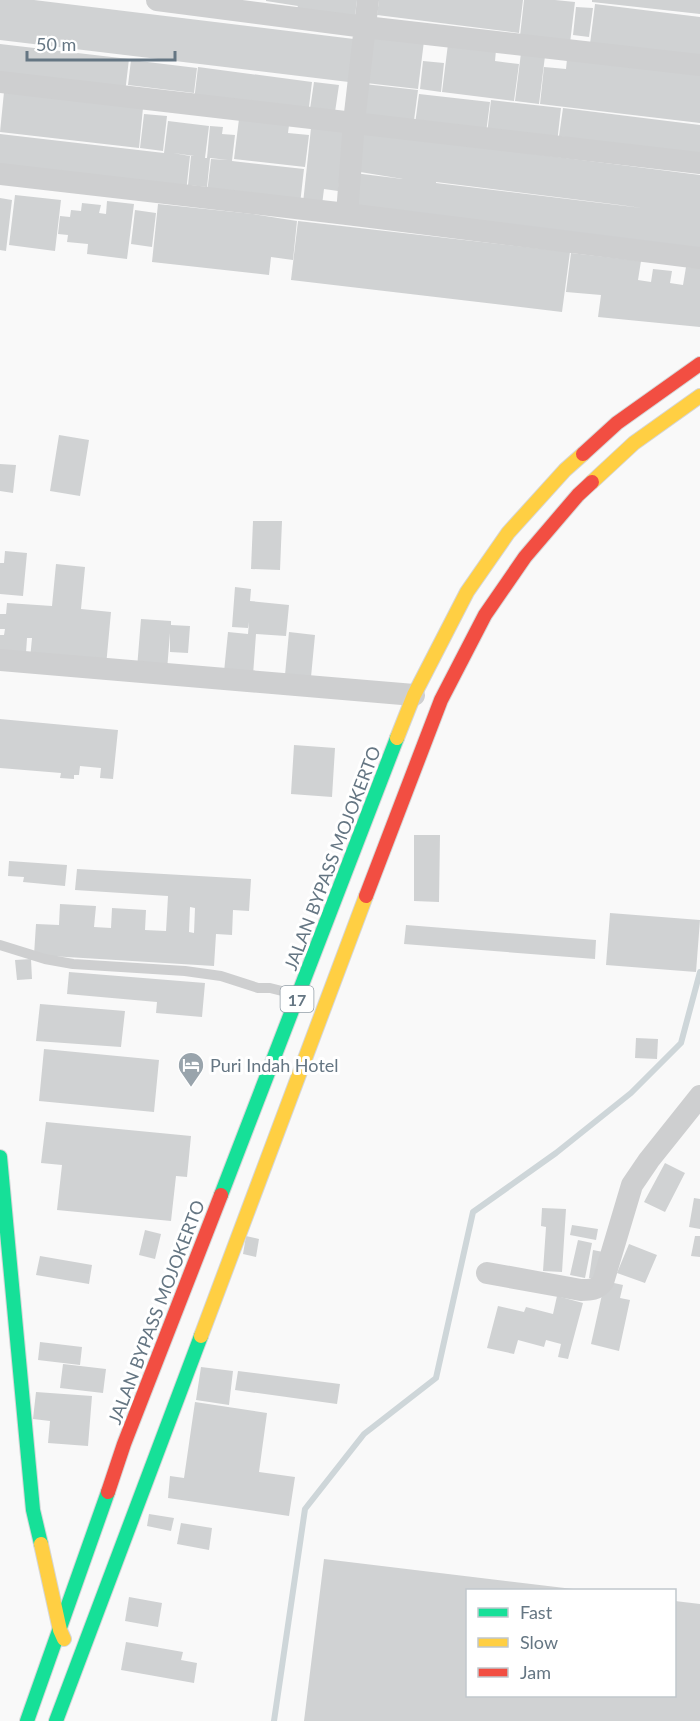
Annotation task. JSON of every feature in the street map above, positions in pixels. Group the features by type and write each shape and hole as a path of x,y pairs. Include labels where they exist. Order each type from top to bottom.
{"main road":[{"name":"JALAN BYPASS MOJOKERTO","path":"30,1714 124,1444 414,695 467,592 508,532 565,470 617,423 700,364"},
{"name":"17","path":"57,1721 326,1000 441,700 485,615 525,557 578,495 634,443 700,396"},
{"path":"0,1157 33,1510 60,1630 76,1670"},
{"path":"30,1714 39,1721"}],"street":[{"path":"157,0 365,27 700,65"},
{"path":"347,214 354,122 368,0"},
{"path":"0,82 700,163"},
{"path":"0,174 700,258"},
{"path":"0,660 414,695"},
{"path":"487,1272 580,1290 599,1287 603,1282 632,1185 648,1160 700,1096"}],"lane":[{"path":"0,945 30,956 54,961 221,976 258,988 270,988 298,995"}],"building":[{"path":"0,0 34,0 362,40 357,83 0,40"},
{"path":"266,0 357,0 355,16 297,8 298,6"},
{"path":"379,0 523,0 519,33 377,15"},
{"path":"524,0 575,2 570,43 520,36"},
{"path":"592,0 700,0 700,14 592,2"},
{"path":"595,4 700,17 700,58 590,44"},
{"path":"576,7 593,8 589,37 573,35"},
{"path":"372,35 424,41 418,89 366,83"},
{"path":"0,44 129,59 125,93 0,77"},
{"path":"448,44 496,50 495,61 519,64 514,101 442,92"},
{"path":"521,53 545,56 539,104 515,101"},
{"path":"567,59 700,75 700,123 540,104 544,67 566,69"},
{"path":"131,60 197,68 194,93 128,85"},
{"path":"423,61 444,63 441,92 420,89"},
{"path":"198,67 312,82 308,115 194,101"},
{"path":"314,82 339,85 335,112 310,109"},
{"path":"364,84 418,90 413,128 359,121"},
{"path":"4,92 143,108 139,148 0,132"},
{"path":"419,94 490,102 486,133 415,124"},
{"path":"491,100 561,108 557,143 487,134"},
{"path":"563,108 700,125 700,159 559,136"},
{"path":"144,114 167,116 163,151 140,148"},
{"path":"239,119 289,125 288,133 309,135 305,167 234,159"},
{"path":"168,121 209,126 205,158 207,158 210,126 223,127 222,134 235,135 232,161 304,169 300,204 207,193 211,159 228,160 210,158 207,187 188,185 191,156 194,156 173,153 190,156 186,192 0,171 0,134 164,153"},
{"path":"311,128 345,132 338,191 324,189 322,205 303,203"},
{"path":"359,132 700,175 700,254 349,209 354,173 403,179 354,171","holes":["436,182 642,208 436,183"]},
{"path":"15,195 61,200 55,251 9,245"},
{"path":"0,198 12,200 6,251 0,250"},
{"path":"107,201 134,204 127,259 87,254 88,244 67,242 68,235 58,234 60,216 70,217 71,210 81,211 82,203 101,205 99,213 106,214"},
{"path":"158,204 297,221 293,260 271,257 269,275 152,262"},
{"path":"135,210 156,213 152,247 131,244"},
{"path":"298,221 570,252 562,312 291,280"},
{"path":"571,253 641,261 638,280 651,282 653,269 672,271 670,283 683,285 686,267 700,268 700,327 598,317 601,295 566,292"},
{"path":"59,435 89,440 80,496 50,491"},
{"path":"0,464 16,465 13,493 0,491"},
{"path":"253,521 282,521 280,570 251,569"},
{"path":"5,551 27,553 23,596 0,594 0,563 4,563"},
{"path":"56,564 85,567 81,609 111,612 106,666 30,659 32,638 27,638 26,653 0,651 0,635 4,635 5,629 0,629 0,614 6,614 7,603 52,606"},
{"path":"235,587 251,589 250,601 289,605 286,636 256,634 253,675 224,672 228,632 248,634 249,622 248,628 232,627"},
{"path":"141,619 171,621 171,625 190,626 188,653 170,652 170,633 167,670 137,668"},
{"path":"289,632 315,635 311,677 285,675"},
{"path":"0,719 118,730 113,779 100,778 101,768 80,766 79,775 74,775 74,779 60,778 61,773 0,768"},
{"path":"294,745 335,748 332,797 291,794"},
{"path":"414,835 440,835 439,902 414,901"},
{"path":"9,861 67,865 65,886 23,882 24,877 8,876"},
{"path":"77,869 251,879 249,911 233,910 232,935 216,934 214,966 34,955 36,924 59,925 60,904 96,906 94,927 111,928 112,908 146,910 145,930 166,931 168,896 75,890","holes":["190,907 195,908 194,933 189,932"]},
{"path":"610,913 700,920 696,972 606,965"},
{"path":"406,925 596,940 595,959 404,944"},
{"path":"31,959 32,979 17,980 15,960"},
{"path":"69,972 205,983 202,1017 156,1013 157,1002 67,994"},
{"path":"40,1004 125,1011 121,1047 36,1041"},
{"path":"636,1038 658,1039 657,1059 635,1058"},
{"path":"44,1049 159,1060 154,1112 39,1101"},
{"path":"46,1122 191,1136 187,1177 176,1176 171,1221 57,1210 62,1165 41,1163"},
{"path":"665,1163 685,1173 665,1212 644,1202"},
{"path":"694,1198 700,1199 700,1229 689,1227"},
{"path":"542,1208 566,1209 562,1272 543,1271 546,1227 541,1226"},
{"path":"572,1225 598,1229 596,1240 570,1235"},
{"path":"145,1230 161,1234 155,1259 139,1255"},
{"path":"246,1236 259,1239 256,1257 243,1254"},
{"path":"695,1236 700,1236 700,1257 691,1256"},
{"path":"578,1240 592,1243 585,1278 570,1275"},
{"path":"629,1244 657,1255 645,1283 617,1273"},
{"path":"593,1250 603,1252 599,1279 589,1278"},
{"path":"40,1256 92,1265 89,1284 36,1275"},
{"path":"605,1281 623,1285 620,1298 630,1300 619,1351 591,1344"},
{"path":"557,1296 583,1303 568,1359 558,1357 561,1344 546,1340 544,1347 518,1340 514,1354 487,1348 498,1306 524,1312 526,1307 553,1314"},
{"path":"40,1342 82,1347 80,1365 38,1360"},
{"path":"63,1364 106,1369 103,1393 60,1388"},
{"path":"201,1367 233,1371 229,1405 196,1400"},
{"path":"238,1371 340,1384 337,1404 235,1390"},
{"path":"36,1392 92,1396 88,1446 48,1443 50,1421 33,1419"},
{"path":"195,1402 267,1413 259,1472 295,1477 289,1516 168,1498 170,1476 184,1478"},
{"path":"149,1514 174,1518 171,1531 147,1526"},
{"path":"181,1523 212,1528 209,1550 177,1544"},
{"path":"324,1559 573,1589 466,1589 466,1697 676,1697 676,1601 700,1604 700,1721 304,1721"},
{"path":"129,1597 162,1603 158,1627 125,1621"},
{"path":"126,1642 183,1652 181,1660 197,1663 194,1683 121,1670"}],"waterway":[{"path":"274,1721 305,1509 364,1434 436,1378 473,1212 556,1153 631,1093 681,1043 700,972"}],"traffic: fast":[{"path":"221,1195 397,738"},
{"path":"0,1157 33,1510 41,1544"},
{"path":"56,1721 201,1336"},
{"path":"27,1721 108,1492"}],"traffic: slow":[{"path":"592,482 634,443 700,396"},
{"path":"397,738 414,695 467,592 508,533 565,470 583,454"},
{"path":"201,1336 366,896"},
{"path":"41,1544 64,1639"}],"traffic: jam":[{"path":"583,454 617,423 700,364"},
{"path":"366,896 441,700 485,615 525,557 592,482"},
{"path":"108,1492 124,1444 221,1195"}],"place":[{"name":"Puri Indah Hotel","path":"191,1088"}]}
